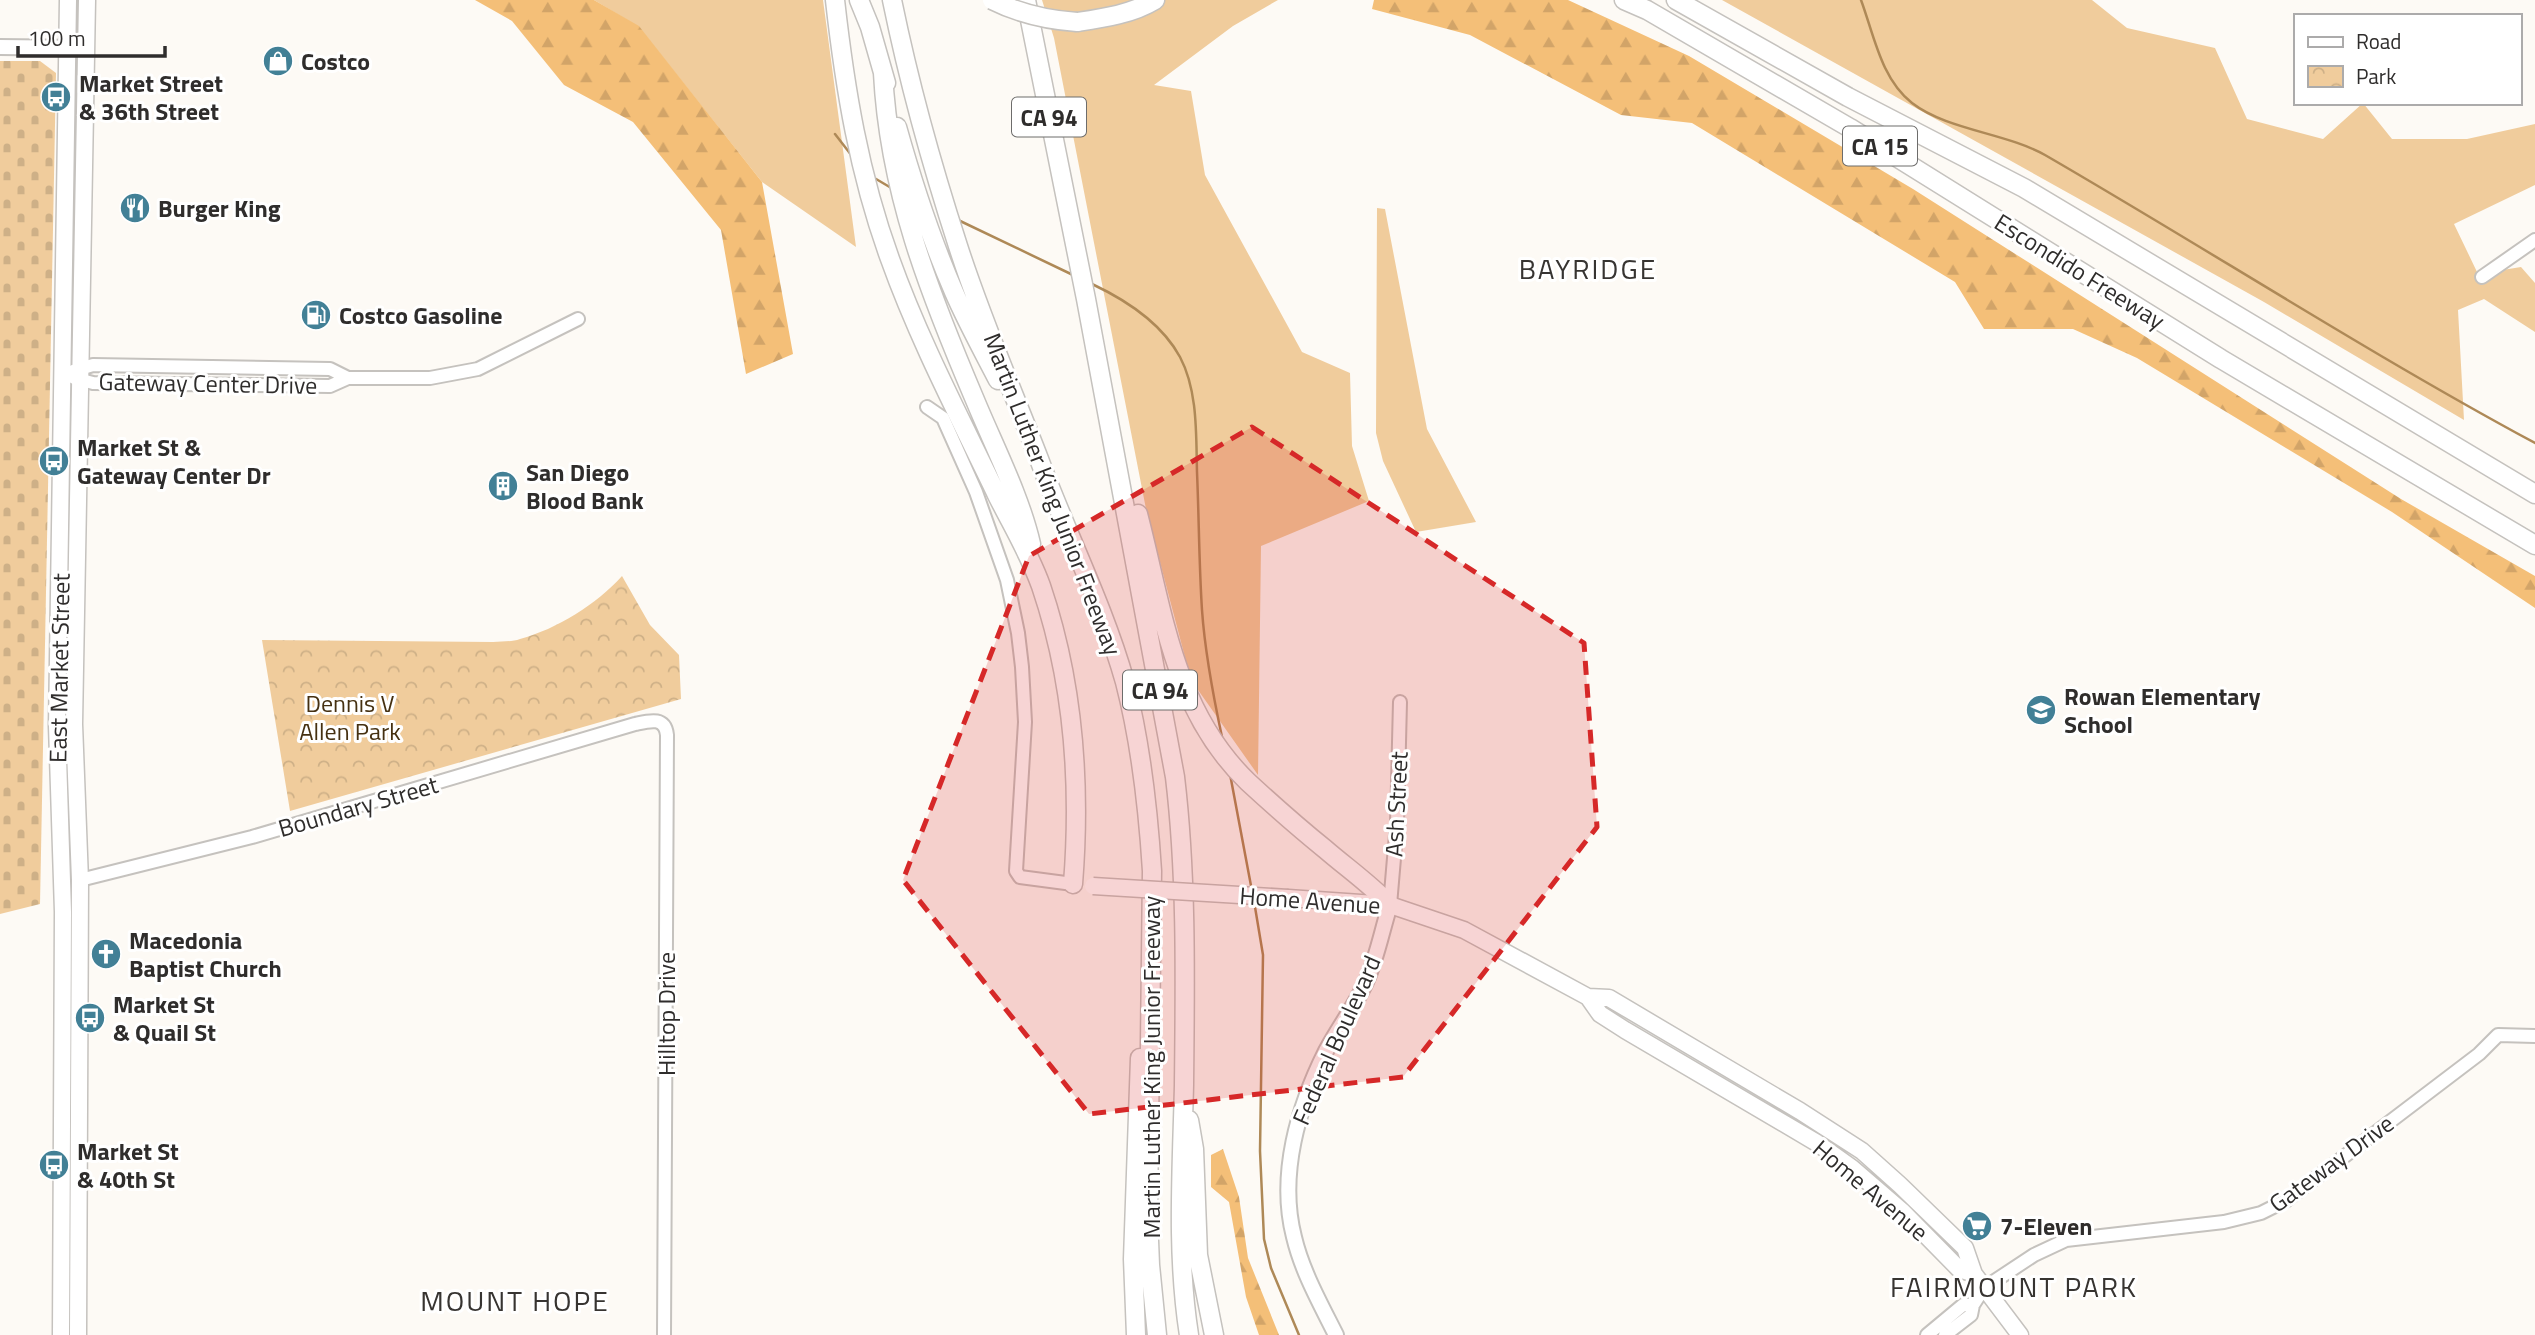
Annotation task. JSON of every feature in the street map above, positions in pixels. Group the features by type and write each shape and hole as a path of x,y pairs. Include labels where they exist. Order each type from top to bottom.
{"highway":[{"path":"835,0 852,124 864,176 890,261 923,338 1040,583"},
{"path":"859,0 870,27 911,176 930,231 955,294 1045,478"},
{"name":"Martin Luther King Junior Freeway","path":"892,0 956,240 1045,478 1106,630 1124,680 1134,721 1148,815 1152,871 1149,1216 1150,1265 1157,1335"},
{"path":"992,0 1025,14 1077,22 1110,17 1155,0"},
{"name":"Martin Luther King Junior Freeway","path":"1026,0 1086,299 1175,776 1182,847 1184,1086 1181,1231 1189,1335"},
{"name":"Escondido Freeway","path":"1623,0 1647,10 1850,128 2221,359 2535,545"},
{"name":"Escondido Freeway","path":"1676,0 1848,97 2024,188 2535,494"},
{"path":"883,73 885,117 907,223 934,303 1028,533 1058,641 1070,702 1077,781 1078,823 1073,884"},
{"path":"1098,366 1173,651 1190,701 1208,735 1249,782 1327,851 1364,879 1390,905"},
{"path":"1136,1335 1133,1259 1137,1087 1152,926"},
{"path":"1184,1086 1195,1149 1198,1255 1214,1335"}],"main road":[{"name":"East Market Street","path":"61,1335 64,912 57,747 68,0"},
{"name":"East Market Street","path":"78,1335 80,880 74,729 87,0"},
{"path":"0,47 86,48"},
{"path":"57,747 64,773 70,863 72,871 80,880"},
{"name":"Home Avenue","path":"1073,884 1390,905 1464,930 1588,997 1609,998 1800,1111 1862,1151 1965,1248 1974,1274 2020,1335"},
{"name":"Federal Boulevard","path":"1336,1335 1306,1274 1294,1237 1290,1216 1290,1154 1298,1122 1325,1052 1366,981 1390,905"}],"street":[{"path":"2482,277 2535,240"},
{"name":"Gateway Center Drive","path":"63,374 80,374 93,383 330,386 348,378 430,379 478,369 578,319"},
{"name":"Gateway Center Drive","path":"80,374 93,365 330,369 348,378"},
{"name":"Home Avenue","path":"927,407 946,423 976,492 1007,580 1018,633 1025,722 1016,871 1020,877 1073,884"},
{"name":"Ash Street","path":"1390,905 1397,823 1400,702"},
{"name":"Hilltop Drive","path":"635,724 651,720 661,722 666,727 667,735 664,1335"},
{"name":"Boundary Street","path":"80,880 252,837 635,724"},
{"name":"Gateway Drive","path":"1984,1287 2034,1255 2066,1240 2224,1222 2261,1213 2287,1200 2479,1054 2498,1035 2535,1036"},
{"path":"1945,1335 1971,1315 1973,1305 1984,1287"},
{"path":"1927,1335 1963,1305 1973,1305"}],"highlighted area":[{"path":"1252,427 1584,643 1597,827 1403,1077 1089,1114 903,880 1029,556"}],"green space":[{"path":"475,0 594,0 639,26 762,182 793,354 746,374 721,230 633,122 564,85 512,21"},
{"path":"594,0 823,0 856,247 762,182 639,27"},
{"path":"1042,0 1278,0 1233,26 1154,85 1191,91 1205,175 1302,352 1350,373 1352,446 1369,501 1261,546 1258,775 1191,680 1146,509 1054,38"},
{"path":"1374,0 1568,0 1689,56 1913,189 2401,499 2535,576 2535,608 2392,512 2137,358 2073,329 1984,329 1955,282 1692,123 1621,115 1470,35 1372,9"},
{"path":"1722,0 2092,0 2127,28 2215,48 2247,119 2323,139 2361,105 2365,105 2392,139 2467,139 2535,124 2535,185 2454,224 2478,274 2521,267 2535,283 2535,332 2484,299 2458,310 2464,420 2264,302"},
{"path":"0,61 40,61 56,73 40,904 0,914"},
{"path":"1377,208 1385,209 1427,429 1476,522 1416,532 1383,461 1376,433"},
{"name":"Dennis V Allen Park","path":"622,576 650,625 679,655 681,699 290,811 262,640 514,641 548,629 576,614"},
{"path":"1223,1149 1239,1197 1248,1258 1279,1335 1259,1335 1246,1297 1229,1202 1211,1187 1211,1155"}],"waterway":[{"path":"1861,0 1886,69 1901,93 1912,103 1959,126 2013,141 2045,155 2411,373 2535,443"},
{"path":"835,134 852,156"},
{"path":"871,176 893,189"},
{"path":"956,219 1073,275"},
{"path":"1092,284 1130,305 1153,323 1172,344 1186,370 1196,428 1203,626 1222,737"},
{"path":"1230,774 1252,891"},
{"path":"1254,901 1263,955 1260,1151 1264,1239 1271,1268 1299,1335"}],"place":[{"name":"Costco","path":"278,61"},
{"name":"Market Street & 36th Street","path":"56,97"},
{"name":"Burger King","path":"135,208"},
{"name":"Costco Gasoline","path":"316,315"},
{"name":"Market St & Gateway Center Dr","path":"54,461"},
{"name":"San Diego Blood Bank","path":"503,486"},
{"name":"Rowan Elementary School","path":"2041,710"},
{"name":"Macedonia Baptist Church","path":"106,954"},
{"name":"Market St & Quail St","path":"90,1018"},
{"name":"Market St & 40th St","path":"54,1165"},
{"name":"7-Eleven","path":"1977,1226"}],"district":[{"name":"BAYRIDGE","path":"1588,268"},
{"name":"FAIRMOUNT PARK","path":"2014,1286"},
{"name":"MOUNT HOPE","path":"515,1300"}]}
